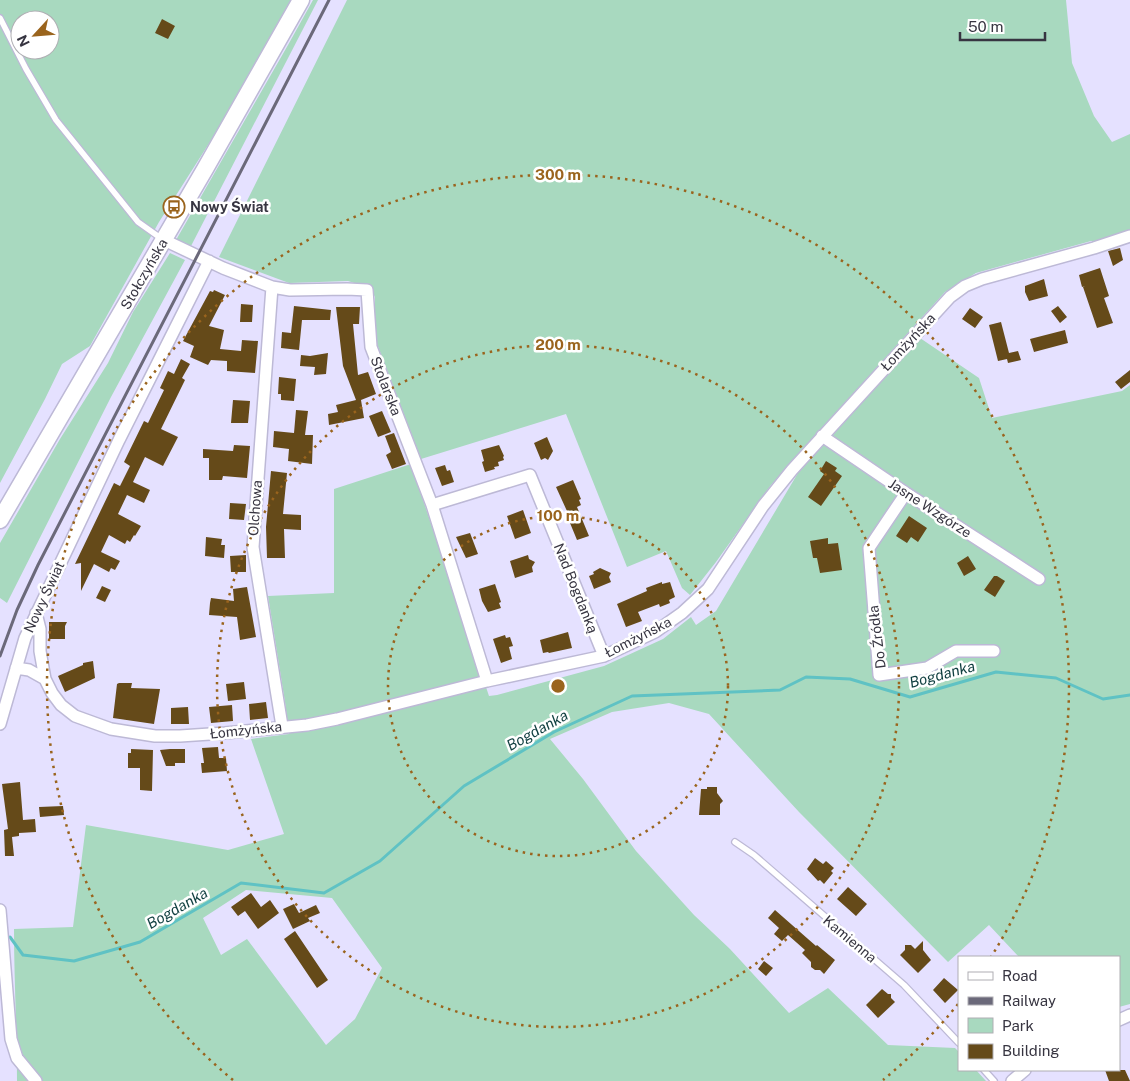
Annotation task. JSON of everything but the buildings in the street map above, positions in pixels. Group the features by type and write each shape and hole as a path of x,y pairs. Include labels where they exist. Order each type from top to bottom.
{"street":[{"name":"Stołczyńska","path":"0,520 164,240 301,0"},
{"name":"Łomżyńska","path":"36,614 40,629 40,651 46,679 52,693 61,705 75,716 111,729 155,736 225,734 282,726 307,725 487,681 604,656 655,632 697,601 708,589 763,506 822,436 950,297 966,286 982,279 1130,236"},
{"name":"Stolarska","path":"164,240 272,287 290,290 367,290 370,347 432,505 487,681"},
{"name":"Nowy Świat","path":"0,724 25,638 119,440 209,261"},
{"name":"Olchowa","path":"272,287 252,547 282,726"},
{"name":"Jasne Wzgórze","path":"822,436 1039,579"},
{"name":"Nad Bogdanką","path":"432,505 530,475 604,656"},
{"name":"Do Źródła","path":"906,493 869,548 879,675 927,668 956,651 994,650"},
{"path":"16,668 29,670 46,679"},
{"path":"0,910 11,1039 17,1058 36,1081"},
{"path":"1012,1081 1024,1071"}],"lane":[{"path":"0,18 26,69 56,120 138,222 164,240"},
{"name":"Kamienna","path":"735,842 754,856 904,985 958,1042"},
{"path":"985,1071 994,1081"}],"green space":[{"path":"0,0 291,0 222,123 159,222 90,346 62,364 0,483"},
{"path":"313,0 318,0 191,246 176,240 288,45"},
{"path":"347,0 1066,0 1072,63 1094,116 1112,142 1130,134 1130,230 1098,241 1091,241 976,273 945,292 771,485 690,595 682,588 666,551 627,567 566,414 421,459 374,336 375,297 370,288 348,281 289,283 219,257"},
{"path":"170,253 185,260 111,397 7,603 0,598 0,543 60,439 108,363 133,312"},
{"path":"920,338 979,378 992,418 1122,391 1130,385 1130,1004 1120,1007 1120,956 1018,956 989,925 948,962 799,812 709,714 669,703 612,712 550,739 583,779 636,851 694,915 730,949 789,1013 828,988 888,1045 955,1048 958,1051 958,1071 977,1071 986,1081 17,1081 14,929 73,927 86,825 228,850 284,834 251,739 289,734 268,596 334,593 334,489 411,464 489,696 604,666 663,639 691,617 696,625 716,611 798,473","holes":["246,890 332,898 382,968 355,1019 326,1045 247,939 221,955 203,918"]}],"waterway":[{"name":"Bogdanka","path":"10,937 23,955 74,961 140,942 241,883 324,893 380,861 464,786 554,732 632,696 780,690 806,677 850,679 910,697 996,672 1056,678 1103,699 1130,695"}],"railway":[{"path":"0,656 17,610 38,565 329,0"}],"place":[{"name":"Nowy Świat","path":"174,207"}]}
